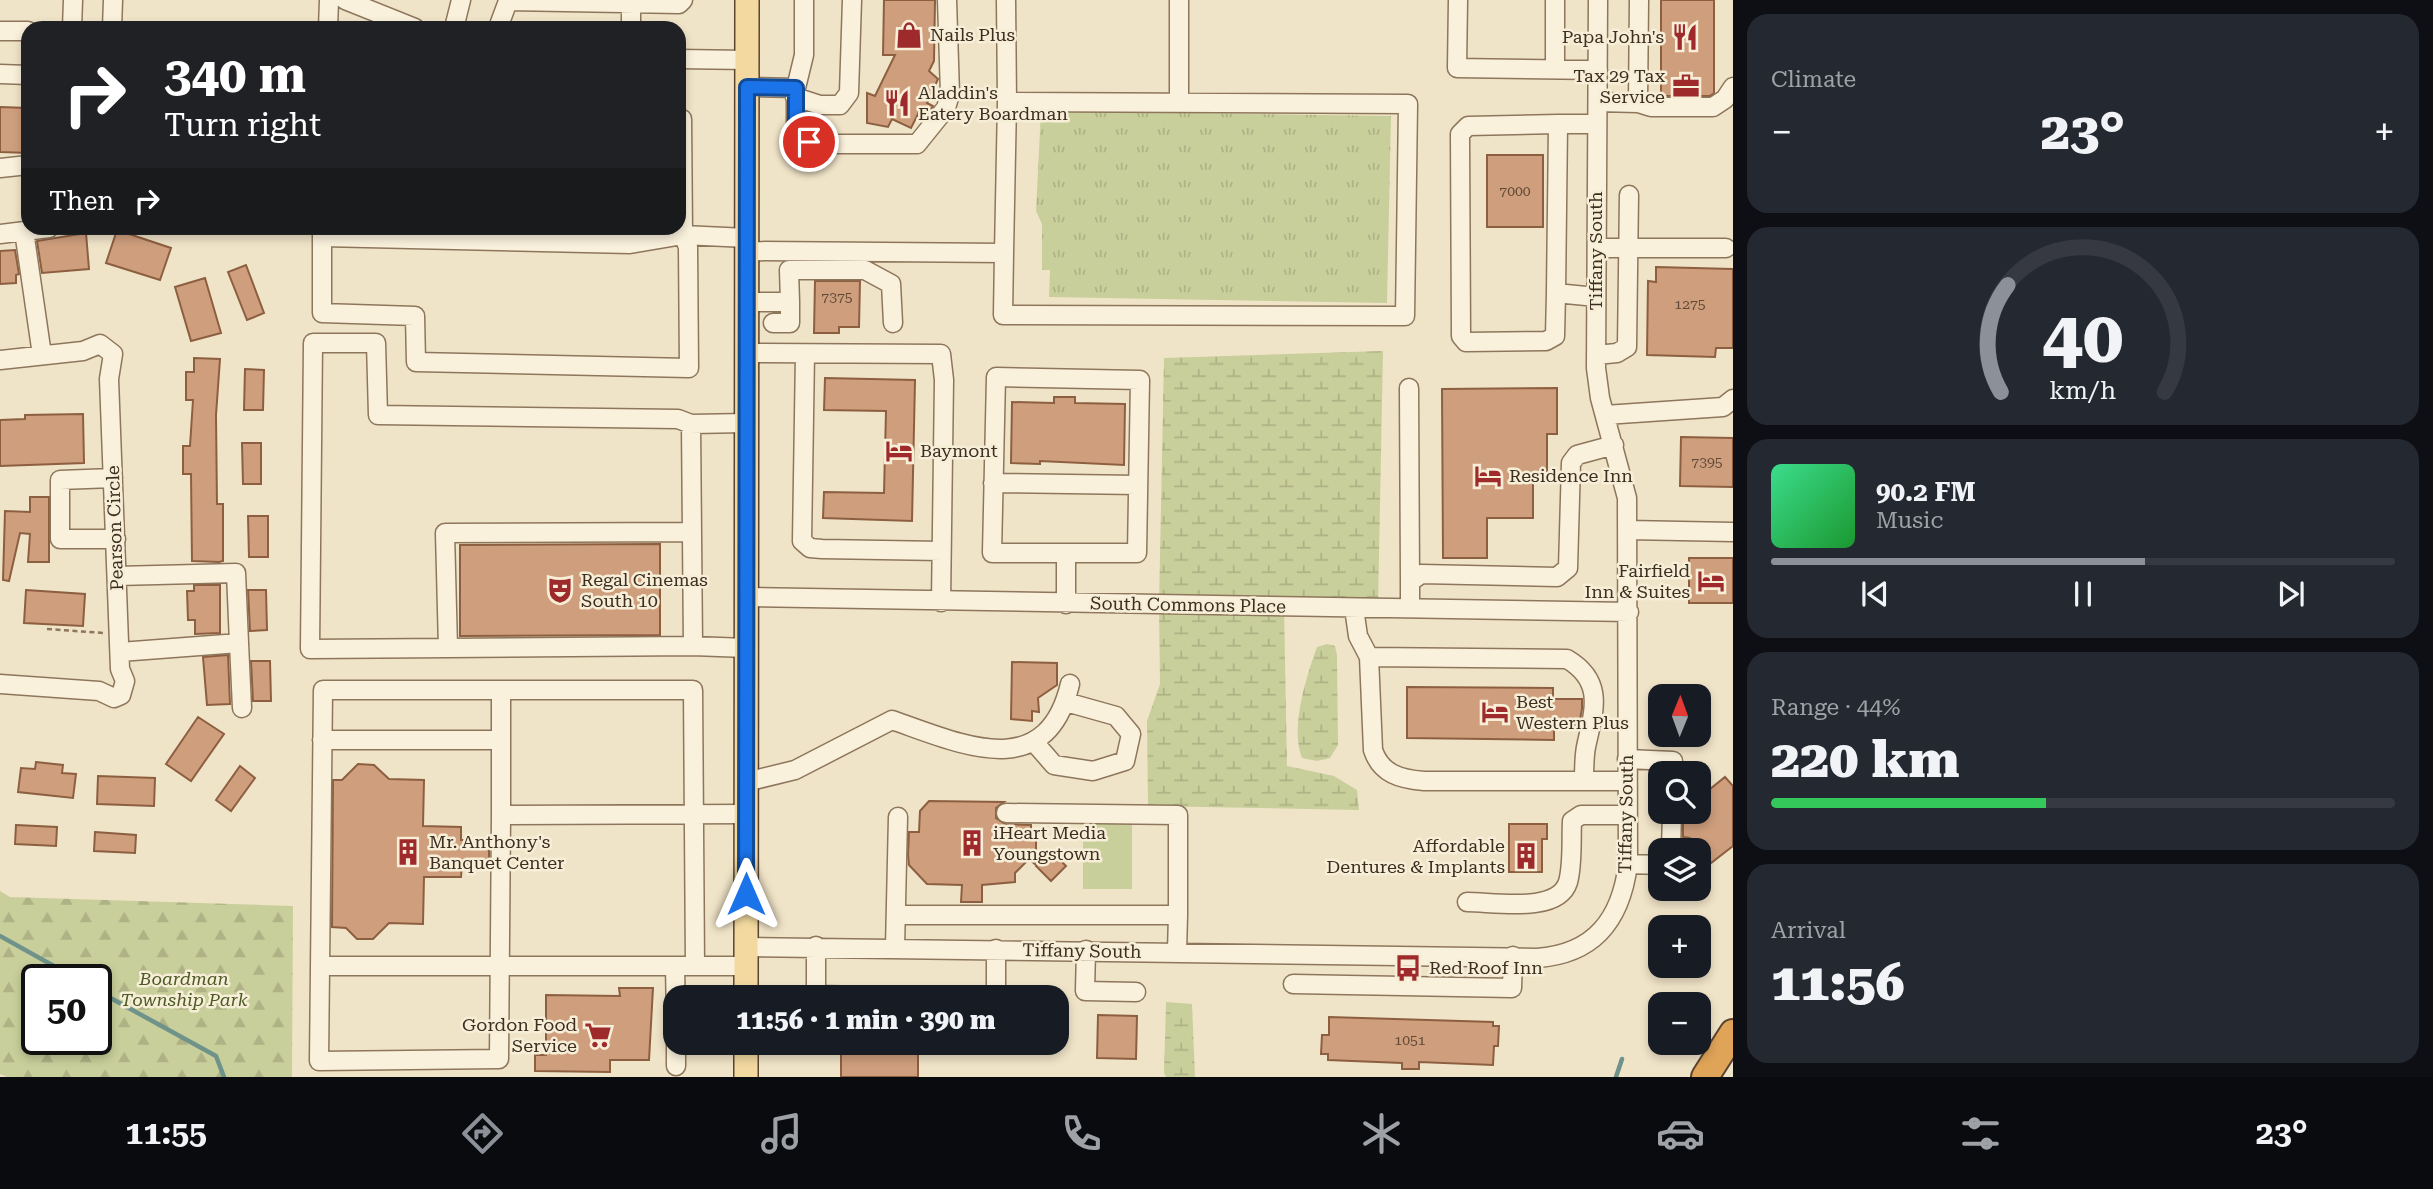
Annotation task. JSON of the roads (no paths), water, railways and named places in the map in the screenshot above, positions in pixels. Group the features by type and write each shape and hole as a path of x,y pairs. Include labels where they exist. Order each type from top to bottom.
{"highway":[{"path":"1704,1077 1731,1035"}],"main road":[{"path":"746,985 747,0"},
{"path":"746,1055 746,1077"}],"street":[{"path":"72,21 73,0"},
{"path":"112,21 113,0"},
{"path":"328,21 329,0"},
{"path":"345,0 398,21"},
{"path":"456,21 461,0"},
{"path":"501,21 508,1 680,4 682,0"},
{"path":"804,0 804,55 796,92 796,129 809,142 839,145 917,144 946,108 950,94 947,0"},
{"path":"747,87 796,92 820,105 841,105 849,93 852,0"},
{"path":"1006,0 1003,314 1405,316 1408,104 1007,102"},
{"path":"1179,0 1179,103"},
{"path":"1458,0 1457,68 1598,70"},
{"path":"1555,0 1555,69"},
{"name":"Tiffany South","path":"320,966 695,966 816,946 1547,957 1570,952 1598,934 1621,901 1628,864 1629,611 1625,484 1597,380 1598,0"},
{"path":"1638,103 1639,0"},
{"path":"631,3 631,21"},
{"path":"0,31 21,31"},
{"path":"686,60 747,60"},
{"path":"0,74 21,75"},
{"path":"1598,102 1638,103 1651,107 1713,107 1725,99 1733,87"},
{"path":"1558,124 1555,335 1546,341 1466,342 1461,336 1460,134 1468,126 1558,124 1597,124"},
{"path":"0,168 21,166"},
{"path":"1596,355 1617,353 1627,347 1626,248 1629,195"},
{"path":"0,234 21,231"},
{"path":"25,235 42,355"},
{"path":"322,235 322,313 415,316 416,362 689,368 688,247 683,235"},
{"path":"399,235 631,244 683,235 747,244 1003,253"},
{"path":"1597,248 1726,248"},
{"path":"773,323 790,323 789,270 865,270 891,284 893,323"},
{"path":"1556,293 1596,297"},
{"path":"746,302 790,302"},
{"path":"746,648 693,646 310,649 313,343 376,343 378,415 678,419 691,424 747,423"},
{"name":"Pearson Circle","path":"0,360 83,351 100,344 113,354 109,379 120,669 125,688 114,698 99,691 0,684"},
{"path":"746,353 941,354 944,380 941,602"},
{"path":"805,354 802,541 810,548 822,549 942,551"},
{"path":"996,377 1140,380 1138,485 1137,553 992,553 996,377"},
{"path":"1409,388 1410,608"},
{"path":"1605,415 1730,408"},
{"path":"691,424 693,646"},
{"path":"1410,582 1421,574 1557,577 1568,568 1571,557 1572,463 1577,455 1614,444"},
{"path":"113,478 60,480 60,539 116,539"},
{"path":"993,483 1138,485"},
{"path":"1628,530 1733,532"},
{"path":"447,648 445,533 691,532"},
{"path":"1066,553 1066,604"},
{"path":"117,576 236,573 243,708"},
{"name":"South Commons Place","path":"747,597 1629,611"},
{"path":"1354,608 1358,636 1369,657 1373,750 1378,764 1386,771 1405,779 1424,781 1628,781"},
{"path":"120,652 239,643"},
{"path":"1369,657 1567,659 1584,672 1594,699 1594,720 1586,747 1584,781"},
{"path":"746,782 795,770 892,720 960,744 1008,751 1034,741 1063,712 1070,684"},
{"path":"501,690 499,1059 319,1061 323,690 501,690 693,690 695,966"},
{"path":"1034,741 1054,765 1093,771 1125,761 1131,734 1116,716 1066,702"},
{"path":"322,740 501,740"},
{"path":"1628,759 1673,761"},
{"path":"1006,813 1178,816 1177,952"},
{"path":"501,815 746,814"},
{"path":"1467,902 1544,903 1561,895 1568,881 1572,821 1581,815 1628,814"},
{"path":"895,947 898,817"},
{"path":"1628,864 1648,865"},
{"path":"895,915 1178,915"},
{"path":"816,946 816,985"},
{"path":"996,949 996,985"},
{"path":"1086,950 1085,991 1136,992"},
{"path":"1293,984 1513,988 1513,956"},
{"path":"675,966 675,985"},
{"path":"676,1055 676,1066"}],"waterway":[{"path":"0,936 50,964"},
{"path":"112,999 216,1056 224,1077"},
{"path":"1616,1077 1622,1059"}],"place":[{"name":"Nails Plus","path":"909,35"},
{"name":"Papa John's","path":"1685,37"},
{"name":"Tax 29 Tax Service","path":"1686,86"},
{"name":"Aladdin's Eatery Boardman","path":"897,103"},
{"name":"Baymont","path":"899,451"},
{"name":"Residence Inn","path":"1488,476"},
{"name":"Fairfield Inn & Suites","path":"1711,581"},
{"name":"Regal Cinemas South 10","path":"560,590"},
{"name":"Best Western Plus","path":"1495,712"},
{"name":"iHeart Media Youngstown","path":"972,843"},
{"name":"Mr. Anthony's Banquet Center","path":"408,852"},
{"name":"Affordable Dentures & Implants","path":"1526,856"},
{"name":"Red Roof Inn","path":"1408,968"},
{"name":"Gordon Food Service","path":"598,1035"}],"park label":[{"name":"Boardman Township Park","path":"184,989"}]}
